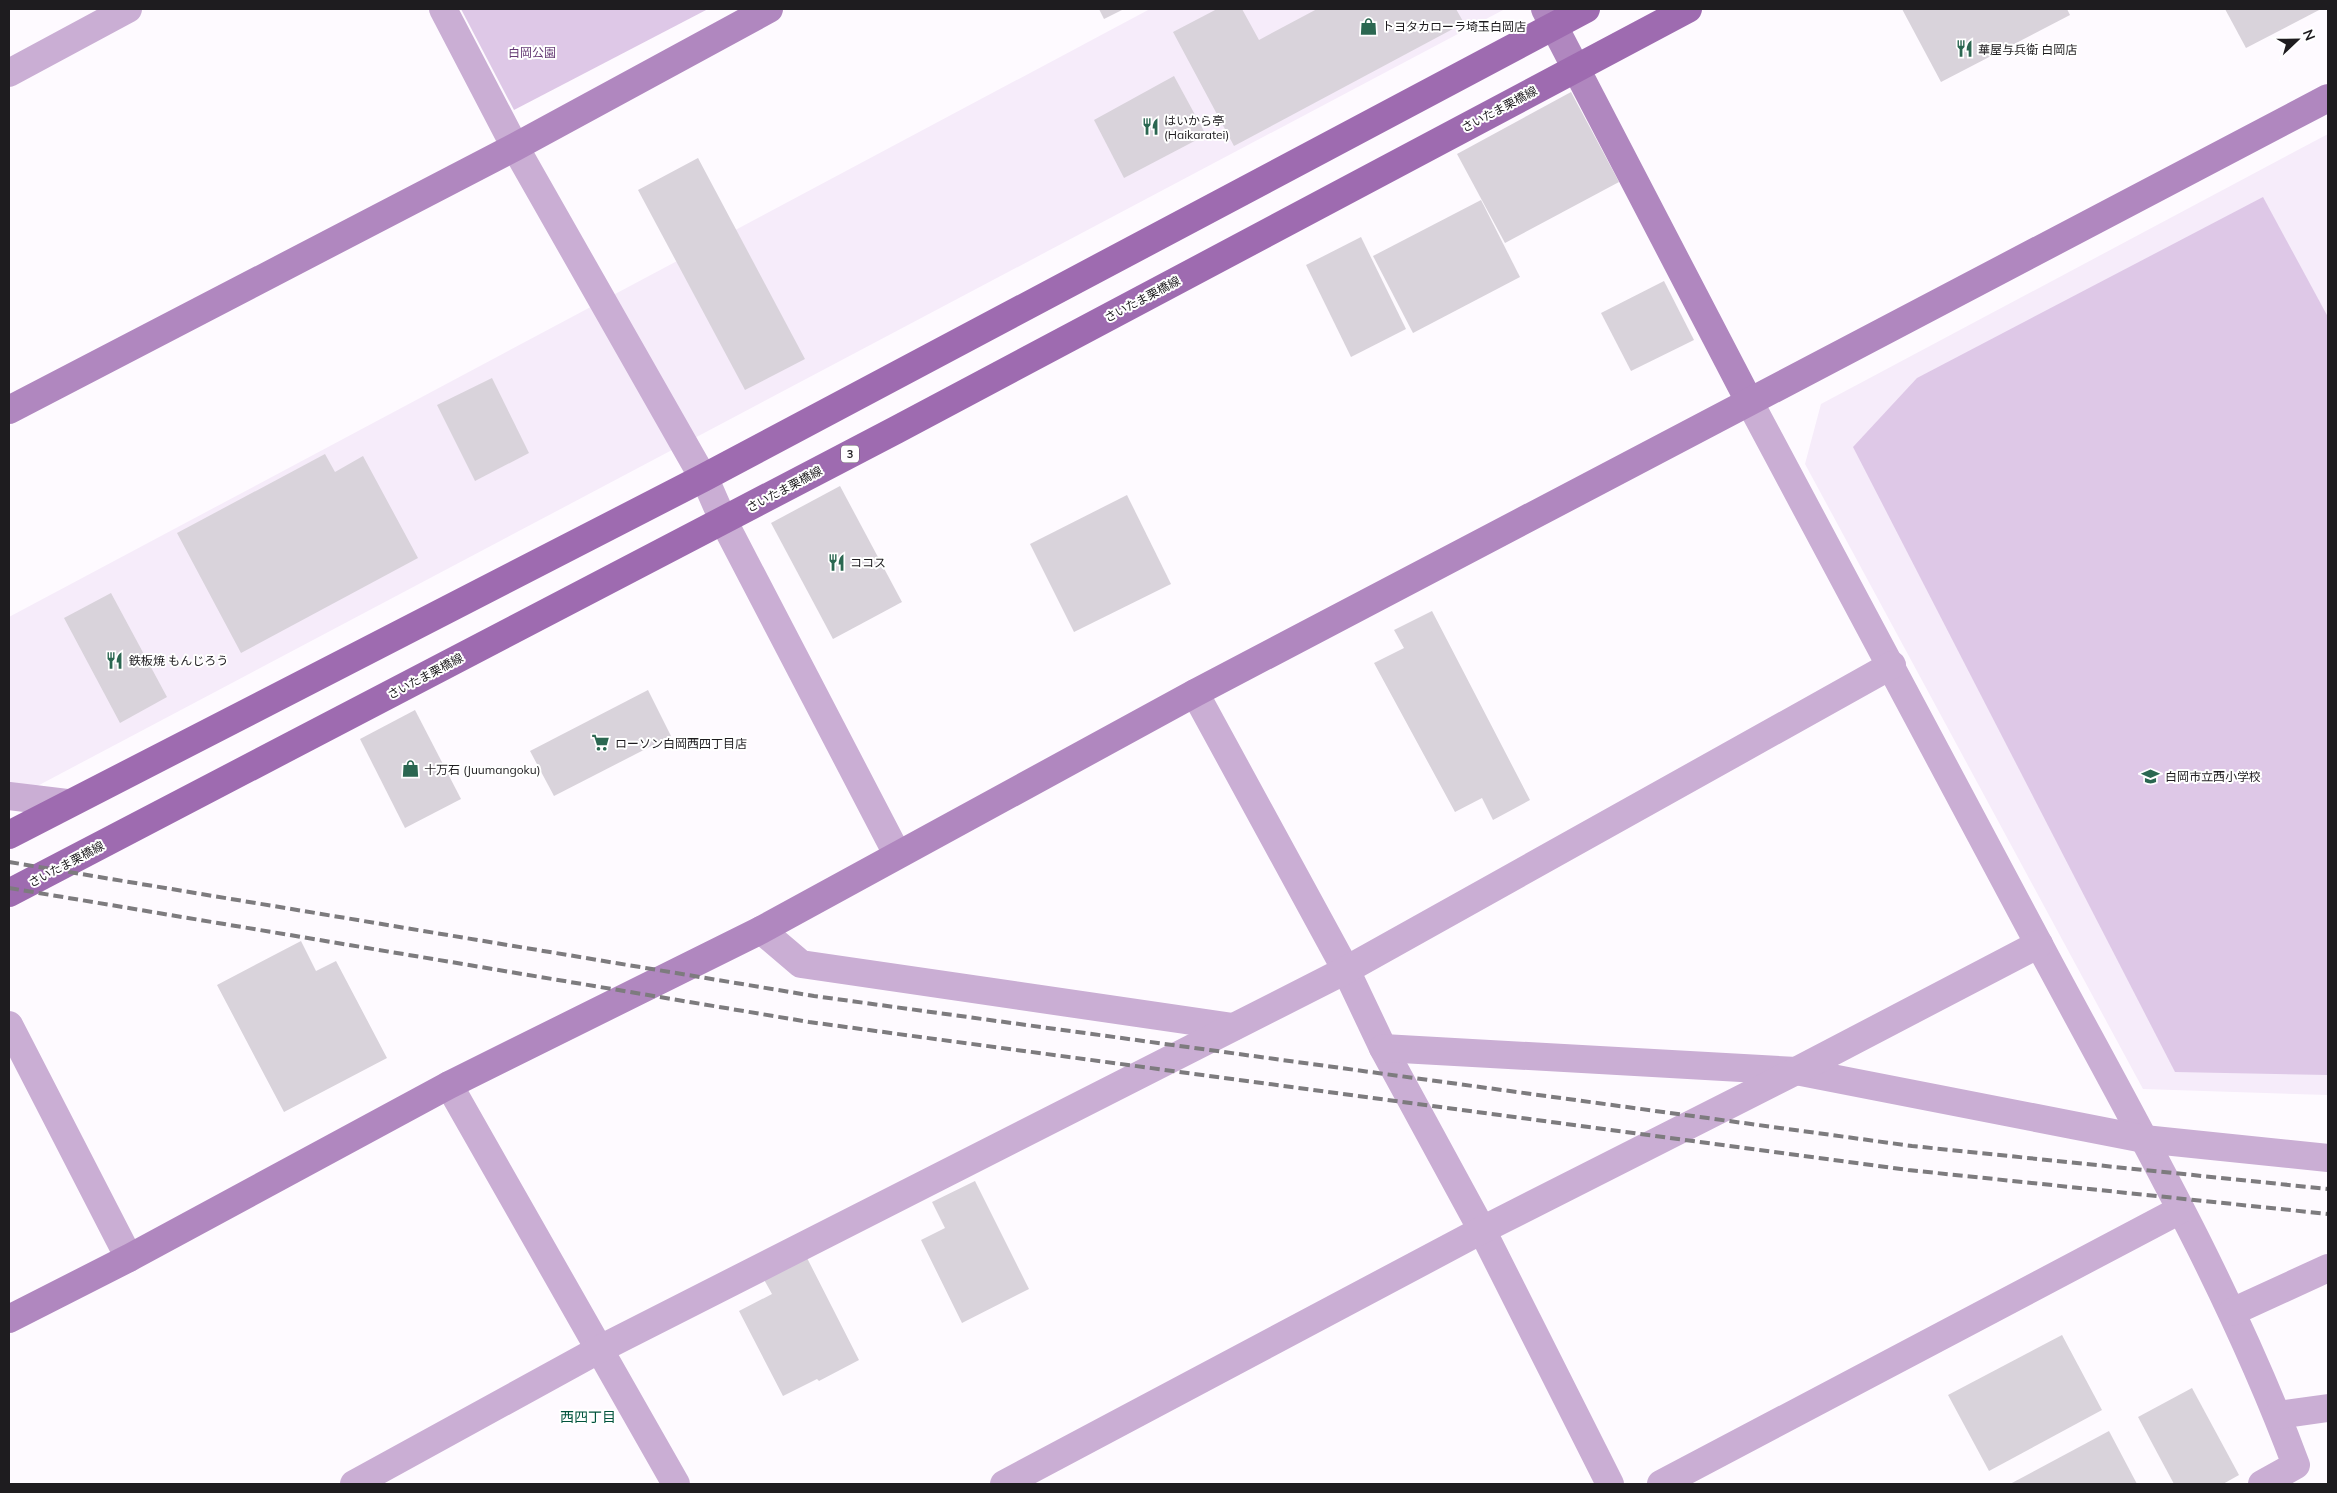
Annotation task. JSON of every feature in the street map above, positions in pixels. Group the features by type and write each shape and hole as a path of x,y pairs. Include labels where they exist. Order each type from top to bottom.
{"main road":[{"path":"9,835 67,803 703,478 1549,17 1586,9"},
{"name":"さいたま栗橋線","path":"9,894 723,520 1688,9"}],"street":[{"path":"9,73 128,9"},
{"path":"444,9 515,147 703,478 897,854"},
{"path":"9,410 515,147 769,9"},
{"path":"1549,17 1749,401 2144,1139 2232,1312 2278,1415 2296,1465 2262,1484"},
{"path":"9,1319 129,1258 449,1085 760,930 1194,693 2328,98"},
{"path":"354,1484 600,1350 1346,970 1892,665"},
{"path":"1194,693 1346,970 1383,1048 1482,1230 1610,1484"},
{"path":"9,796 67,803"},
{"path":"760,930 801,964 1233,1027"},
{"path":"1014,1482 1482,1230 1796,1071 2039,944"},
{"path":"9,1025 129,1258"},
{"path":"1383,1048 1796,1071 2144,1139 2328,1158"},
{"path":"449,1085 676,1484"},
{"path":"1661,1484 2180,1210"},
{"path":"2232,1312 2328,1268"},
{"path":"2278,1415 2328,1408"}],"shaded area":[{"path":"1150,9 1505,9 9,801 9,617"},
{"name":"白岡市立西小学校","path":"2328,134 2328,1095 2143,1089 1805,464 1821,404"}],"green space":[{"name":"白岡公園","path":"461,9 708,9 514,110"},
{"name":"白岡市立西小学校","path":"2263,197 2328,317 2328,1075 2175,1072 1853,447 1917,378"}],"building":[{"path":"1099,9 1124,9 1104,19"},
{"path":"1217,9 1242,9 1259,40 1317,9 1456,9 1464,23 1234,146 1173,32"},
{"name":"華屋与兵衛 白岡店","path":"1902,9 2067,9 2070,15 1941,82"},
{"path":"2225,9 2321,9 2246,48"},
{"name":"はいから亭 (Haikaratei)","path":"1174,76 1206,135 1124,178 1094,120"},
{"path":"1571,92 1619,182 1505,243 1457,154"},
{"path":"698,158 805,359 745,390 638,190"},
{"path":"1481,200 1520,277 1413,333 1373,256"},
{"path":"1361,237 1406,329 1351,357 1306,265"},
{"path":"1664,281 1694,340 1631,371 1601,313"},
{"path":"492,378 529,453 475,481 437,405"},
{"path":"325,454 335,472 363,456 418,558 241,653 177,533"},
{"name":"ココス","path":"840,486 902,602 833,639 771,523"},
{"path":"1127,495 1171,584 1074,632 1030,544"},
{"path":"111,593 167,697 120,723 64,618"},
{"path":"1432,611 1530,800 1493,820 1482,798 1455,812 1374,663 1404,648 1394,630"},
{"name":"ローソン白岡西四丁目店","path":"648,690 671,736 554,796 530,751"},
{"name":"十万石 (Juumangoku)","path":"415,710 461,799 405,828 360,739"},
{"path":"301,941 316,971 336,961 387,1058 284,1112 217,985"},
{"path":"975,1181 1029,1289 962,1323 921,1240 945,1228 932,1202"},
{"path":"805,1254 859,1360 819,1381 817,1379 783,1396 739,1311 772,1294 762,1276"},
{"path":"2062,1335 2102,1410 1989,1471 1948,1395"},
{"path":"2192,1388 2239,1475 2223,1484 2174,1484 2138,1417"},
{"path":"2109,1431 2137,1484 2010,1484"}],"railway":[{"path":"9,862 814,996 1912,1146 2328,1189"},
{"path":"9,888 809,1022 1908,1170 2328,1214"}],"place":[{"name":"トヨタカローラ埼玉白岡店","path":"1368,26"},
{"name":"華屋与兵衛 白岡店","path":"1964,49"},
{"name":"はいから亭 (Haikaratei)","path":"1150,127"},
{"name":"ココス","path":"836,562"},
{"name":"鉄板焼 もんじろう","path":"115,660"},
{"name":"ローソン白岡西四丁目店","path":"601,743"},
{"name":"十万石 (Juumangoku)","path":"410,769"},
{"name":"白岡市立西小学校","path":"2151,776"}],"district":[{"name":"西四丁目","path":"588,1417"}]}
